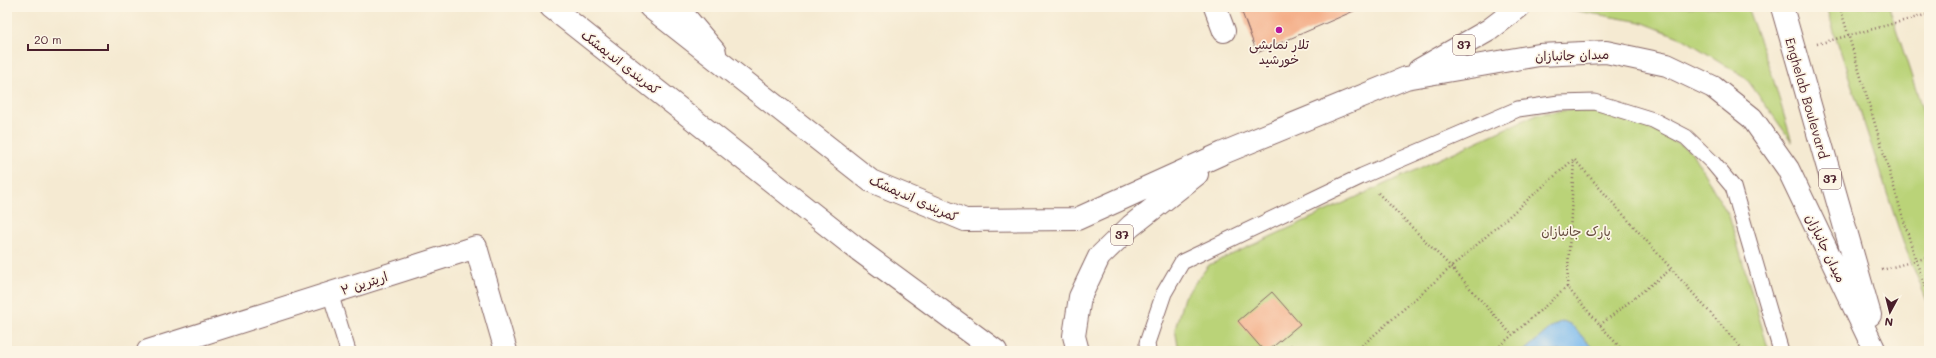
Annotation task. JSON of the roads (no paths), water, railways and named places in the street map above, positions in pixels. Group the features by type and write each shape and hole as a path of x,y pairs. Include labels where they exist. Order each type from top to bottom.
{"main road":[{"name":"کمربندی اندیمشک","path":"551,7 856,248 996,351"},
{"name":"کمربندی اندیمشک","path":"650,7 871,181 965,220 1077,219 1223,153"},
{"path":"677,7 730,70"},
{"path":"1215,7 1224,30"},
{"name":"37","path":"1406,78 1489,30 1519,7"},
{"name":"Enghelab Boulevard","path":"1782,7 1880,351"},
{"name":"میدان جانبازان","path":"1223,153 1406,78 1538,55 1606,52 1667,65 1713,87 1752,118 1788,169 1875,351"},
{"name":"37","path":"1078,351 1074,336 1080,297 1099,257 1131,226 1223,153"},
{"name":"اریترین ۲","path":"148,351 180,346 330,293 476,247 506,351"}],"lane":[{"path":"1148,351 1147,343 1164,294 1182,262 1362,176 1518,109 1559,103 1595,102 1653,120 1686,137 1713,163 1733,187 1782,351"},
{"path":"330,293 348,351"}],"water":[{"path":"1563,321 1572,325 1595,351 1524,351 1554,325"}],"place":[{"name":"تلار نمایشی خورشید","path":"1279,30"}],"park label":[{"name":"پارک جانبازان","path":"1576,231"}]}
